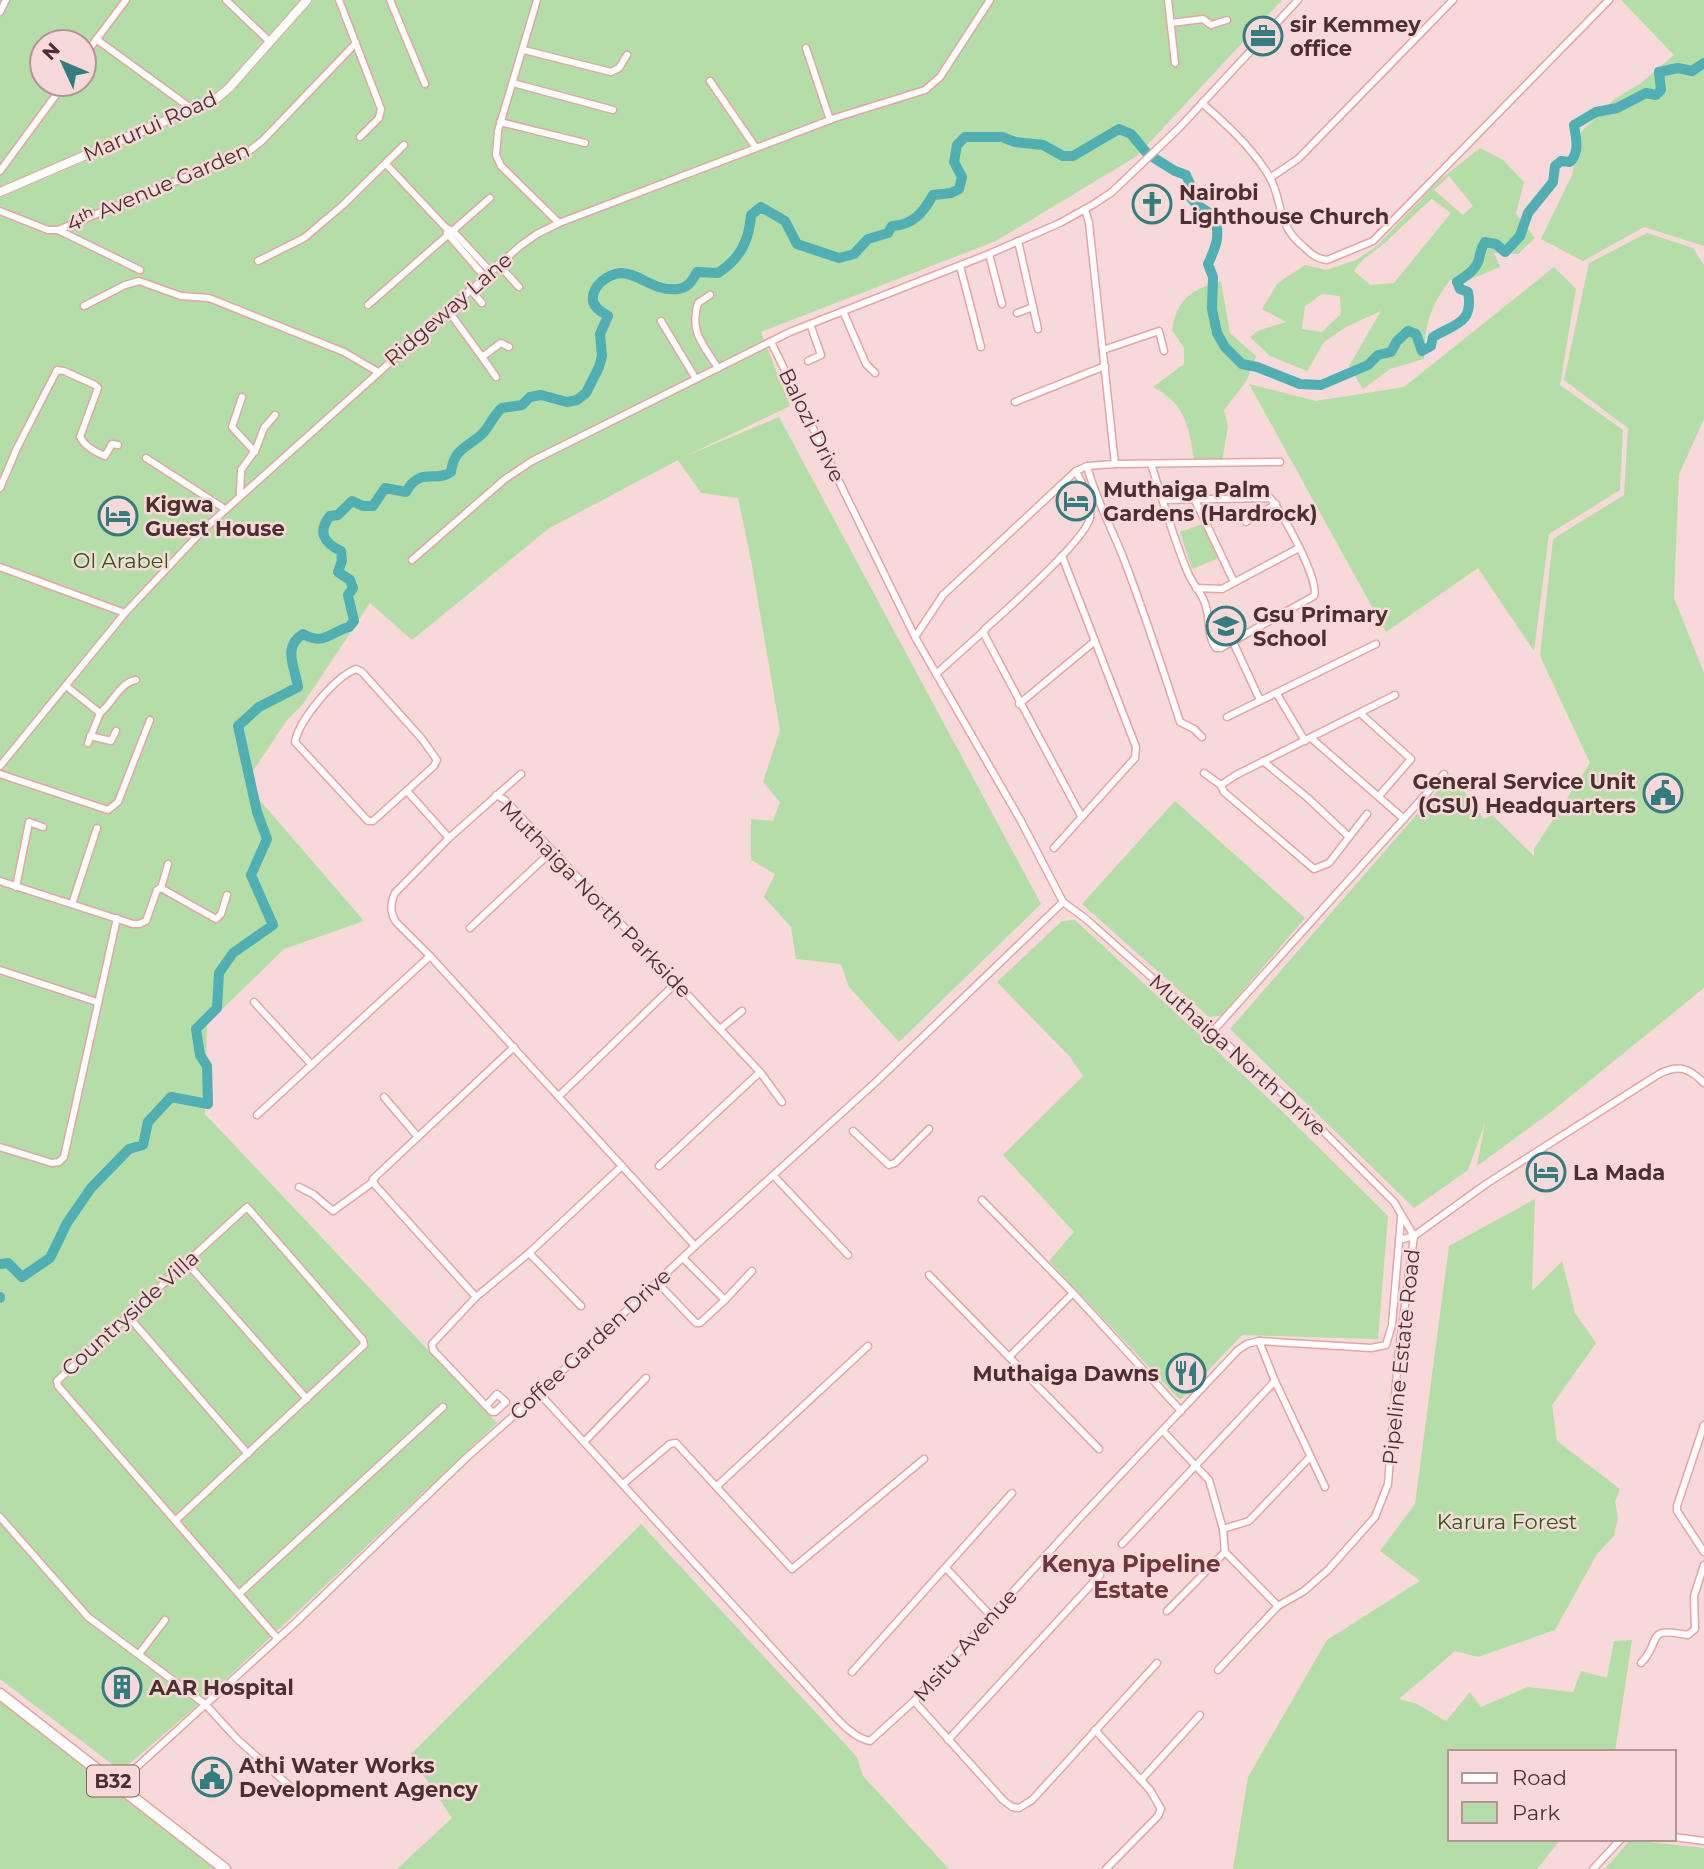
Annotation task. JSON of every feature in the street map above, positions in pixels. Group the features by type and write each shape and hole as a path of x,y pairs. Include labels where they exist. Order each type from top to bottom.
{"highway":[{"name":"B32","path":"0,1693 225,1869"}],"street":[{"path":"0,12 6,0"},
{"path":"98,36 126,0"},
{"path":"226,0 271,42"},
{"name":"Marurui Road","path":"0,192 225,92 307,0"},
{"path":"339,0 382,109 379,118 360,137"},
{"path":"537,0 500,122 496,155 501,166 559,223"},
{"name":"Ridgeway Lane","path":"0,766 125,613 225,509 498,264 537,234 559,223 830,120 931,87 990,0"},
{"path":"1168,0 1175,64"},
{"name":"Balozi Drive","path":"1063,902 1021,821 915,637 771,342 1018,242 1085,209 1112,192 1202,103 1298,0"},
{"path":"1270,178 1298,159 1453,0"},
{"path":"1202,103 1241,137 1270,178 1289,233 1310,252 1322,260 1327,260 1373,241 1609,0"},
{"path":"393,2 425,84"},
{"path":"1171,23 1203,19 1211,25 1227,20"},
{"path":"98,40 191,109"},
{"name":"4ᵗʰ Avenue Garden","path":"0,211 48,230 58,230 258,145 356,43"},
{"path":"806,48 830,120"},
{"path":"524,50 611,72 619,68 627,55"},
{"path":"710,81 756,148"},
{"path":"513,83 613,110"},
{"path":"0,171 54,98"},
{"path":"500,122 585,143"},
{"path":"258,261 304,238 404,145"},
{"path":"386,164 487,274"},
{"path":"368,306 490,198"},
{"path":"1085,209 1089,223 1115,464"},
{"path":"58,230 140,270"},
{"path":"1018,242 1038,329"},
{"path":"989,254 1002,304"},
{"path":"498,264 519,288"},
{"path":"960,265 981,347"},
{"path":"84,306 125,285 139,281 181,296 209,298 344,352 378,372"},
{"path":"470,289 482,303"},
{"path":"710,295 698,303 693,322 700,340 718,368"},
{"path":"1017,313 1033,307"},
{"path":"447,309 496,377"},
{"path":"843,311 866,364 875,373"},
{"path":"661,321 696,379"},
{"path":"808,361 821,355 810,324"},
{"path":"1103,350 1159,331 1164,351"},
{"path":"412,560 520,468 771,342"},
{"path":"482,357 501,343 509,347"},
{"path":"1015,402 1105,366"},
{"path":"0,488 57,370 64,370 95,384 98,388 80,437 82,441 91,450 105,456 112,444 118,445"},
{"path":"243,397 232,427 255,452"},
{"path":"240,495 240,472 255,452 264,428 275,415"},
{"path":"146,458 225,509"},
{"path":"915,637 943,595 1076,471 1087,466 1115,464 1280,462"},
{"path":"1151,464 1163,500 1188,574 1209,614 1214,646 1221,648 1314,596 1316,587 1299,548 1276,504 1270,498 1264,496 1163,500"},
{"path":"1087,466 1093,488 1105,511 1139,600 1180,722 1194,729 1202,737"},
{"path":"936,674 985,631 1062,556 1090,520 1088,499 1076,471"},
{"path":"1194,498 1234,582"},
{"path":"1246,522 1276,504"},
{"path":"1195,587 1216,590 1299,548"},
{"path":"1054,848 1135,758 1136,747 1062,556"},
{"path":"0,567 125,613"},
{"path":"985,631 985,637 1019,704 1081,816"},
{"path":"1019,704 1095,641"},
{"path":"1233,642 1261,700"},
{"path":"1227,717 1376,645"},
{"path":"356,669 362,672 437,760 407,791 378,818 368,821 295,742 296,734 331,687 356,669"},
{"path":"116,731 111,741 89,739 100,713 109,706 125,684 136,680"},
{"path":"66,686 100,713"},
{"path":"1277,694 1308,739 1404,819"},
{"path":"1221,785 1226,780 1395,695"},
{"path":"1360,713 1411,759 1379,796"},
{"path":"0,774 108,810 118,802 150,720"},
{"path":"0,753 9,756"},
{"path":"1263,761 1348,836"},
{"path":"1204,772 1314,869 1329,863 1367,814"},
{"path":"496,795 521,774"},
{"path":"1213,1031 1444,775"},
{"path":"407,791 449,838"},
{"name":"Muthaiga North Parkside","path":"695,1246 396,922 391,905 395,893 496,795 505,800 720,1029 760,1072 782,1102"},
{"path":"16,887 29,822 43,827"},
{"path":"72,904 97,828"},
{"path":"470,928 552,851"},
{"path":"0,881 133,924 146,921 157,890 161,888 168,864"},
{"path":"161,888 216,919 221,914 227,895"},
{"name":"Muthaiga North Drive","path":"1063,902 1256,1067 1394,1202 1401,1218"},
{"name":"Coffee Garden Drive","path":"117,1785 206,1705 465,1459 878,1080 1063,902"},
{"path":"0,1147 52,1163 59,1162 64,1157 117,918"},
{"path":"257,1115 430,956"},
{"path":"0,970 97,1002"},
{"path":"559,1096 676,983"},
{"path":"254,1002 312,1065"},
{"path":"720,1029 742,1011"},
{"path":"299,1187 313,1194 332,1211 373,1181 514,1047"},
{"name":"Pipeline Estate Road","path":"1218,1670 1278,1606 1304,1591 1328,1570 1375,1517 1388,1483 1398,1358 1414,1236 1486,1184 1659,1074 1684,1068 1704,1083"},
{"path":"659,1166 760,1072"},
{"path":"384,1097 418,1137"},
{"path":"853,1131 889,1165 899,1160 929,1129"},
{"path":"486,1406 433,1350 432,1344 476,1297 622,1166"},
{"path":"774,1176 848,1255"},
{"path":"373,1181 476,1297"},
{"path":"982,1200 1073,1293 1181,1411"},
{"name":"Countryside Villa","path":"277,1638 57,1384 60,1377 247,1207 365,1343 307,1399"},
{"path":"1399,1240 1414,1236 1401,1218"},
{"path":"1325,1487 1259,1341 1371,1348 1385,1346 1392,1325 1401,1218"},
{"path":"529,1252 581,1306"},
{"path":"683,1258 725,1300"},
{"path":"176,1521 307,1399 186,1262"},
{"path":"657,1282 696,1323 700,1323 752,1271"},
{"path":"929,1275 1099,1449"},
{"path":"1009,1357 1073,1293"},
{"path":"127,1315 248,1454"},
{"name":"Msitu Avenue","path":"539,1393 817,1697 860,1738 873,1740 914,1702 1077,1521 1238,1350 1259,1341"},
{"path":"717,1486 868,1346"},
{"path":"584,1442 646,1378"},
{"path":"1122,1544 1275,1381"},
{"path":"239,1594 443,1407"},
{"path":"1704,1425 1677,1511 1704,1552"},
{"path":"1163,1431 1209,1480 1223,1529 1225,1552 1278,1606"},
{"path":"623,1484 674,1443 792,1569 870,1501 924,1459"},
{"path":"1223,1529 1248,1521 1310,1457"},
{"path":"852,1672 1012,1493"},
{"path":"0,1517 76,1605 206,1705 237,1739 294,1790"},
{"path":"1167,1611 1225,1552"},
{"path":"1641,1663 1647,1657 1657,1635 1672,1632 1688,1635 1695,1629 1694,1596 1704,1565"},
{"path":"946,1568 991,1616"},
{"path":"947,1740 1100,1576"},
{"path":"139,1654 165,1620"},
{"path":"914,1702 1003,1800 1012,1807 1019,1808 1032,1800 1157,1663"},
{"path":"1141,1780 1200,1716"},
{"path":"1095,1730 1157,1799 1161,1809 1105,1869"},
{"path":"1676,1837 1704,1841"},
{"path":"1593,1869 1619,1841"}],"green space":[{"name":"Ol Arabel","path":"0,0 1282,0 1137,156 996,241 761,332 790,406 686,456 779,417 1041,904 899,1042 849,987 841,964 796,959 791,927 764,897 775,874 751,860 751,819 773,821 780,802 763,782 780,730 751,560 738,498 701,493 678,460 548,529 412,640 370,603 303,704 287,720 245,783 364,921 284,949 207,1024 205,1114 497,1423 206,1698 121,1771 0,1679"},
{"path":"1621,0 1704,0 1704,246 1644,227 1583,261 1541,239 1572,175 1581,132 1616,98 1641,83 1674,55"},
{"path":"1480,148 1503,160 1524,182 1516,214 1535,238 1518,254 1494,253 1500,267 1469,280 1450,280 1429,317 1424,359 1390,369 1363,389 1349,366 1381,311 1346,327 1324,342 1307,371 1270,356 1250,337 1260,330 1286,322 1262,309 1278,283 1305,265 1326,270 1356,260 1377,246 1437,182","holes":["1449,176 1473,206 1463,215 1434,190","1432,199 1451,213 1394,283 1370,285 1354,271 1365,258","1322,294 1340,296 1341,314 1322,332 1302,329 1305,306"]},
{"path":"1647,233 1693,248 1704,265 1704,419 1679,474 1674,598 1704,673 1704,988 1551,1112 1477,1166 1485,1123 1468,1170 1414,1208 1230,1029 1452,774 1484,819 1492,815 1534,856 1534,849 1590,763 1540,656 1553,539 1624,495 1628,428 1564,380 1589,263"},
{"path":"1554,267 1576,289 1560,385 1623,430 1620,490 1549,534 1534,651 1478,568 1386,632 1249,384 1316,401 1404,387"},
{"path":"1221,282 1230,333 1256,356 1247,380 1224,410 1228,426 1222,461 1195,463 1188,428 1180,410 1165,394 1153,387 1184,364 1184,348 1172,330 1182,303 1201,288"},
{"path":"1205,523 1222,557 1192,569 1180,532"},
{"path":"1175,801 1305,918 1221,1016 1209,1017 1082,904"},
{"path":"1075,920 1282,1111 1388,1216 1378,1339 1242,1335 1180,1400 1049,1261 1074,1232 1003,1155 1083,1076 1070,1057 997,982 1062,921"},
{"name":"Karura Forest","path":"1535,1199 1532,1291 1562,1261 1575,1313 1596,1343 1552,1405 1557,1441 1620,1489 1615,1501 1618,1518 1614,1536 1597,1554 1555,1630 1478,1657 1455,1651 1399,1699 1417,1704 1446,1721 1470,1692 1481,1707 1528,1687 1573,1692 1581,1671 1607,1678 1614,1641 1632,1640 1615,1750 1448,1750 1448,1841 1559,1841 1537,1869 1233,1869 1248,1777 1327,1640 1420,1581 1380,1551 1415,1504 1449,1246"},
{"path":"641,1524 857,1757 863,1776 949,1869 397,1869 452,1818 410,1755"},
{"path":"0,1695 223,1869 0,1869"},
{"path":"1629,1841 1704,1848 1704,1869 1605,1869"}],"waterway":[{"path":"1154,158 1186,175 1192,188 1189,196 1214,216 1217,241 1208,264 1213,277 1212,309 1217,333 1225,347 1242,364 1300,384 1321,385 1368,365 1378,355 1391,352 1397,341 1408,331 1416,334 1422,351 1431,346 1433,337 1461,321 1468,310 1468,292 1460,289 1457,282 1476,266 1485,242 1496,244 1505,252 1520,236 1528,213 1553,182 1555,166 1561,161 1570,162 1575,154 1574,125 1596,112 1617,108 1646,93 1656,95 1661,90 1659,72 1678,68 1692,71 1704,63"},
{"path":"0,1264 8,1263 22,1277 50,1258 67,1223 91,1188 129,1149 143,1145 148,1122 171,1097 208,1104 207,1066 200,1055 196,1029 217,1008 219,973 233,953 273,925 251,875 267,839 257,812 238,726 259,707 298,687 291,651 297,639 303,634 316,639 327,637 349,627 354,621 348,595 353,588 350,580 338,572 342,561 341,551 327,541 323,532 330,516 338,515 352,501 363,506 373,506 385,488 406,492 417,479 451,472 458,454 484,432 502,408 522,405 530,397 541,395 567,402 577,400 586,393 602,356 600,334 608,316 597,308 593,301 595,290 601,282 621,273 662,288 678,289 688,285 697,272 718,273 738,255 748,233 751,215 761,207 785,221 797,244 839,258 854,254 868,239 888,233 892,226 912,220 933,195 959,189 962,177 954,162 957,145 965,137 1002,137 1015,142 1043,145 1063,156 1073,156 1119,129 1131,134 1146,152"}],"place":[{"name":"sir Kemmey office","path":"1263,36"},
{"name":"Nairobi Lighthouse Church","path":"1152,204"},
{"name":"Muthaiga Palm Gardens (Hardrock)","path":"1076,501"},
{"name":"Kigwa Guest House","path":"118,516"},
{"name":"Gsu Primary School","path":"1226,626"},
{"name":"General Service Unit (GSU) Headquarters","path":"1663,793"},
{"name":"La Mada","path":"1546,1172"},
{"name":"Muthaiga Dawns","path":"1186,1373"},
{"name":"AAR Hospital","path":"122,1687"},
{"name":"Athi Water Works Development Agency","path":"212,1777"}],"district":[{"name":"Kenya Pipeline Estate","path":"1131,1577"}]}
